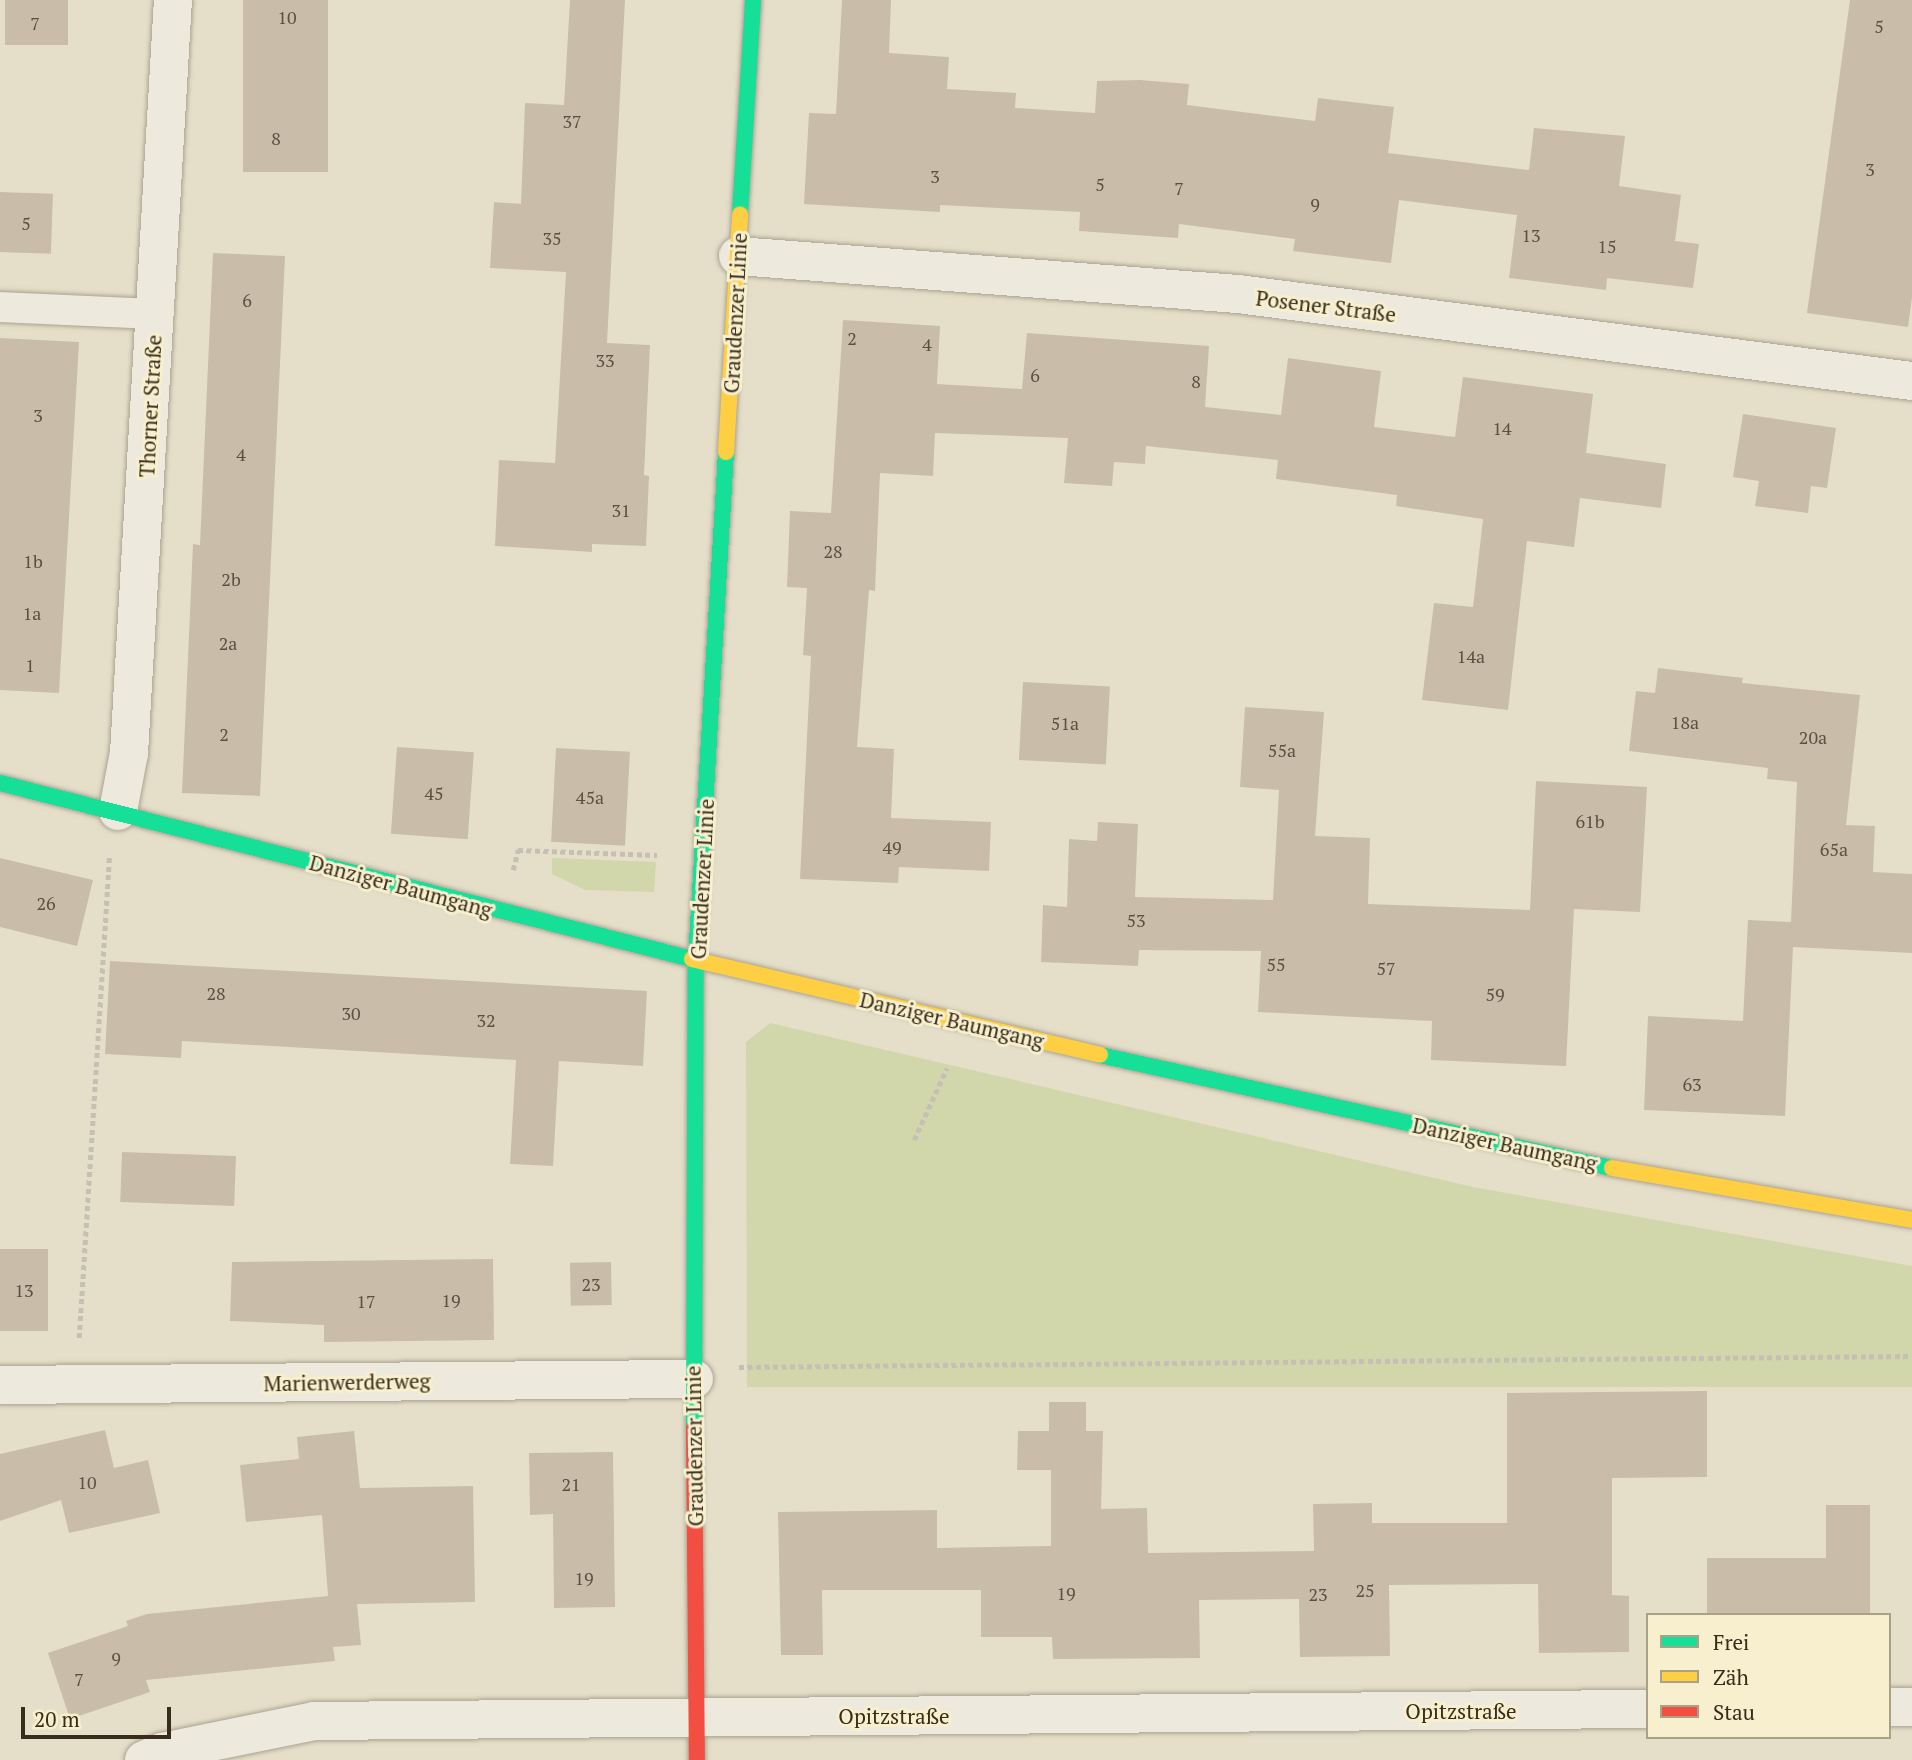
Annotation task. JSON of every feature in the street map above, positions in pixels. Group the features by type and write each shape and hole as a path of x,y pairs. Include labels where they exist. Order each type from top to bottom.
{"street":[{"name":"Thorner Straße","path":"118,811 129,753 173,0"},
{"name":"Graudenzer Linie","path":"697,1760 693,1373 696,959 753,0"},
{"name":"Posener Straße","path":"738,256 1238,294 1912,381"},
{"name":"Danziger Baumgang","path":"0,783 118,811 503,913 966,1025 1653,1177 1912,1220"},
{"name":"Marienwerderweg","path":"0,1385 693,1373"},
{"path":"1891,1707 1912,1707"},
{"name":"Opitzstraße","path":"144,1760 162,1752 314,1721 1646,1709"}],"lane":[{"path":"0,307 156,314"}],"path":[{"path":"76,1384 107,865 118,811"},
{"path":"503,913 518,850 703,857"},
{"path":"914,1140 966,1025"},
{"path":"693,1373 1912,1356"}],"green space":[{"path":"552,858 656,862 654,892 585,890 552,874"},
{"path":"770,1023 1473,1187 1912,1266 1912,1387 747,1387 746,1042"}],"building":[{"path":"5,0 68,0 68,45 5,45"},
{"path":"243,0 328,0 328,172 243,172"},
{"path":"570,0 625,0 607,343 650,345 644,475 649,476 646,546 592,544 592,552 495,546 499,460 555,463 566,272 490,268 494,202 521,204 525,103 564,105"},
{"path":"842,0 891,0 889,53 949,57 947,89 1016,93 1015,108 1095,113 1097,81 1140,80 1189,84 1187,105 1315,121 1318,98 1394,107 1388,153 1529,170 1534,128 1625,136 1619,186 1681,195 1675,241 1699,244 1693,288 1607,278 1606,290 1509,278 1517,215 1399,200 1391,263 1293,251 1295,239 1179,224 1178,238 1079,231 1080,212 940,205 940,212 804,204 809,113 836,114"},
{"path":"1850,0 1912,0 1912,297 1908,327 1807,313"},
{"path":"0,192 53,194 51,254 0,252"},
{"path":"213,253 285,256 260,796 182,793 193,544 200,545"},
{"path":"843,320 940,326 937,384 1022,389 1027,333 1209,346 1205,407 1281,415 1288,358 1381,371 1374,427 1455,437 1463,377 1593,394 1586,453 1666,464 1661,508 1580,498 1574,547 1527,541 1508,710 1422,700 1434,603 1473,607 1483,519 1396,506 1397,495 1276,479 1278,460 1146,446 1145,464 1114,462 1112,486 1064,483 1068,438 935,433 933,476 880,473 875,591 869,590 857,747 894,749 891,818 991,822 989,871 899,867 898,883 800,879 811,656 803,655 807,588 787,587 790,511 831,513"},
{"path":"0,338 79,342 59,693 0,690"},
{"path":"1743,414 1836,428 1827,488 1811,486 1808,513 1755,506 1759,481 1733,477"},
{"path":"1658,668 1743,678 1742,683 1860,695 1846,825 1875,826 1873,872 1912,874 1912,953 1793,947 1785,1116 1644,1110 1648,1016 1743,1021 1748,920 1791,922 1797,782 1767,779 1768,768 1629,751 1636,691 1655,693"},
{"path":"1023,682 1110,687 1106,764 1019,760"},
{"path":"1245,707 1324,712 1315,836 1370,838 1368,904 1530,910 1536,781 1647,787 1640,912 1574,909 1566,1066 1431,1060 1432,1021 1258,1012 1261,951 1139,950 1138,966 1041,962 1043,905 1067,907 1069,839 1097,841 1098,822 1138,824 1135,897 1273,900 1279,790 1240,787"},
{"path":"397,747 474,752 468,839 391,834"},
{"path":"556,748 630,752 625,846 551,842"},
{"path":"0,858 93,880 77,946 0,927"},
{"path":"110,961 647,991 643,1066 559,1061 553,1166 510,1164 516,1060 182,1041 181,1058 105,1054"},
{"path":"122,1152 236,1156 234,1206 120,1202"},
{"path":"0,1249 48,1249 48,1331 0,1331"},
{"path":"493,1259 494,1340 324,1342 324,1325 230,1321 232,1262"},
{"path":"611,1262 612,1305 571,1306 570,1263"},
{"path":"1707,1391 1707,1477 1612,1478 1612,1595 1629,1596 1629,1652 1539,1653 1538,1584 1389,1585 1390,1656 1300,1657 1299,1599 1199,1600 1200,1658 1053,1659 1052,1637 981,1637 981,1590 822,1590 823,1655 781,1655 778,1512 937,1510 937,1548 1051,1546 1051,1470 1017,1470 1018,1431 1049,1431 1049,1402 1086,1402 1086,1431 1103,1431 1101,1509 1147,1508 1148,1553 1314,1551 1313,1504 1372,1503 1372,1523 1507,1523 1507,1393"},
{"path":"105,1430 114,1468 148,1460 160,1513 69,1533 61,1500 0,1521 0,1454"},
{"path":"354,1431 360,1488 473,1486 475,1602 357,1604 361,1645 333,1647 335,1661 146,1680 150,1692 70,1719 48,1653 128,1626 126,1621 147,1614 328,1596 322,1515 246,1522 240,1465 299,1459 297,1437"},
{"path":"613,1452 615,1607 554,1608 553,1514 530,1515 529,1453"},
{"path":"1826,1505 1870,1505 1870,1613 1707,1613 1707,1558 1826,1558"}],"traffic: fast":[{"path":"740,214 753,0"},
{"path":"694,1428 696,959 726,452"},
{"path":"0,783 692,959"},
{"path":"1100,1055 1612,1168"}],"traffic: slow":[{"path":"726,452 740,214"},
{"path":"692,959 1100,1055"},
{"path":"1612,1168 1912,1220"}],"traffic: jam":[{"path":"694,1428 697,1760"}]}
